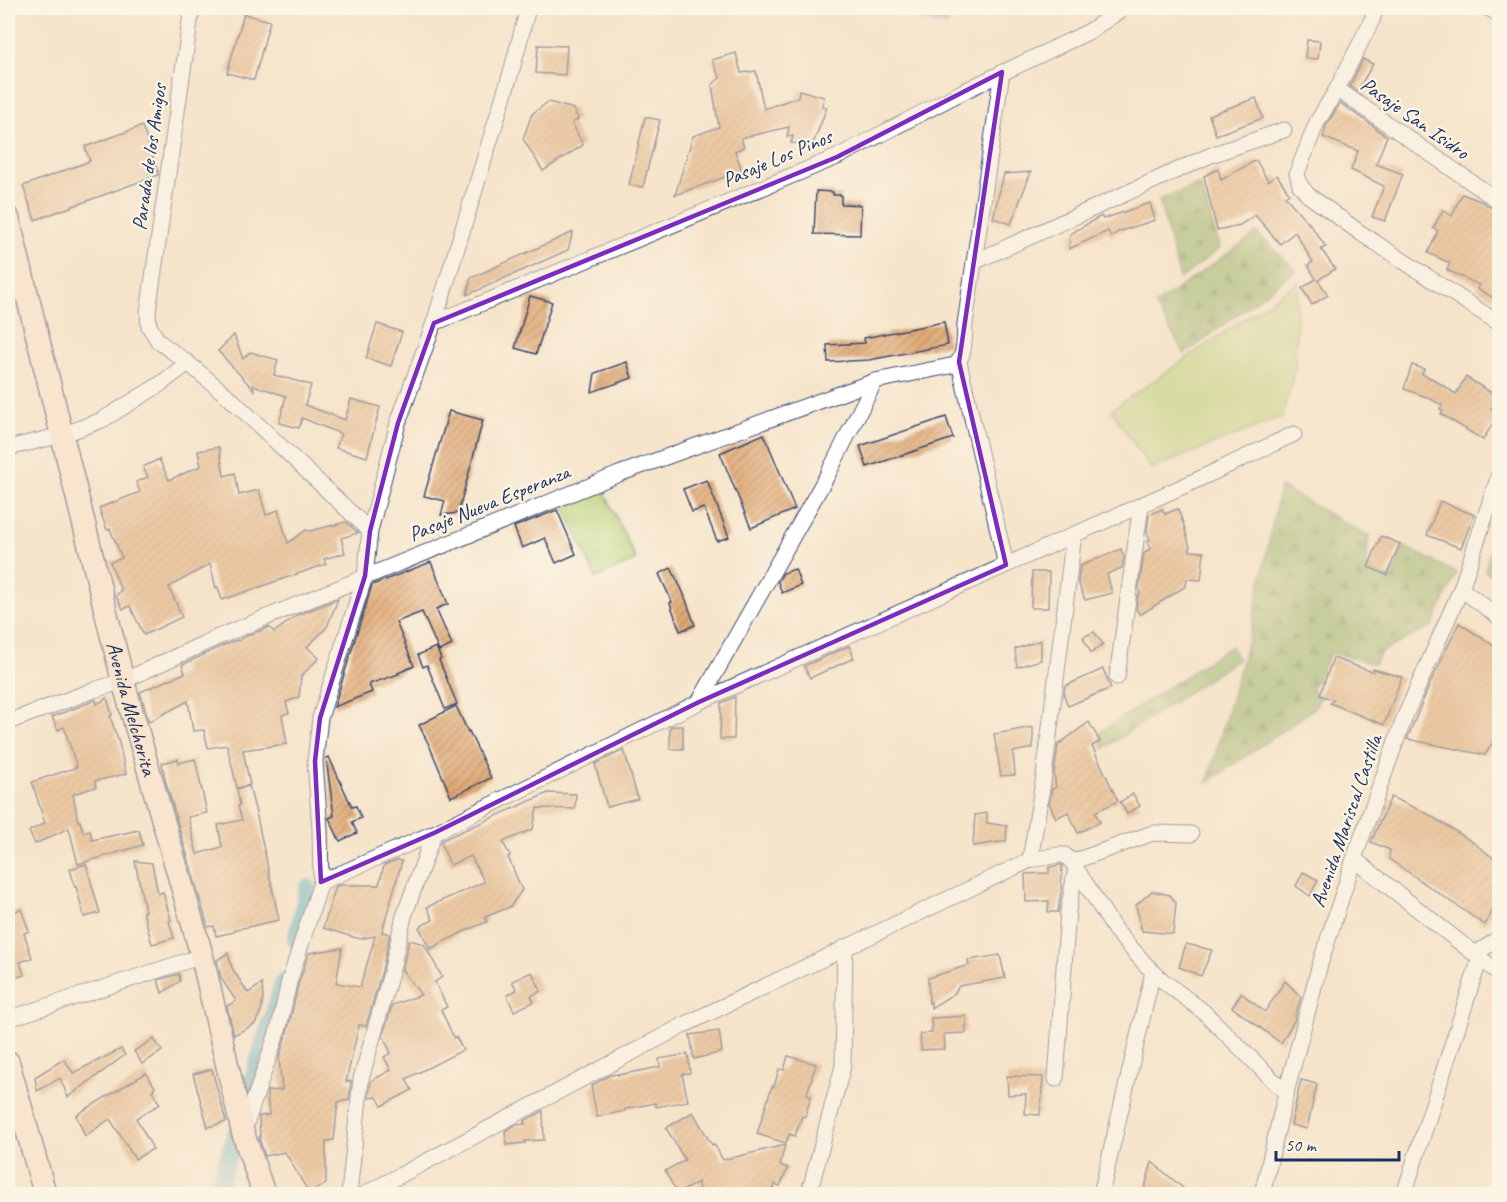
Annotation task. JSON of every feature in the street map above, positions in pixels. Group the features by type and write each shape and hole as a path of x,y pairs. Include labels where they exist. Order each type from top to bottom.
{"main road":[{"name":"Avenida Melchorita","path":"8,218 123,681 202,956 243,1133 264,1194"},
{"path":"8,1062 11,1089 45,1194"}],"street":[{"name":"Parada de los Amigos","path":"188,363 158,341 149,326 148,312 192,8"},
{"path":"243,1133 279,1027 289,982 321,882 315,761 320,717 365,576 370,531 398,423 435,322 512,69 528,8"},
{"name":"Pasaje Los Pinos","path":"435,322 837,157 1002,72 1088,32 1124,8"},
{"path":"1376,8 1372,20 1317,122 1298,173 1300,185 1308,195 1362,234 1500,324"},
{"path":"1488,8 1500,15"},
{"path":"1002,72 962,355 959,362 1006,565"},
{"name":"Pasaje San Isidro","path":"1336,89 1500,202"},
{"path":"974,262 1211,155 1284,129"},
{"name":"Pasaje Nueva Esperanza","path":"8,722 123,681 218,637 619,474 875,381 954,365 959,362"},
{"path":"8,448 62,435 102,420 159,385 188,363 231,399 370,531"},
{"path":"699,702 828,474 875,381"},
{"path":"321,882 435,833 699,702 1294,435"},
{"name":"Avenida Mariscal Castilla","path":"1262,1194 1320,964 1354,859 1405,716 1461,589 1500,472"},
{"path":"1117,677 1141,505"},
{"path":"1030,860 1044,776 1074,534"},
{"path":"1461,589 1500,618"},
{"path":"349,1194 361,1079 391,973 404,916 435,833"},
{"path":"1074,865 1153,833 1191,834"},
{"path":"365,1194 684,1025 1030,860 1058,855 1065,855 1074,865 1115,930 1153,972 1204,1012 1286,1093"},
{"path":"1354,859 1500,974"},
{"path":"1056,1079 1068,911 1074,865"},
{"path":"1404,1194 1477,956 1500,938"},
{"path":"808,1194 843,1066 845,947"},
{"path":"8,1018 202,956"},
{"path":"1101,1194 1153,972"}],"highlighted area":[{"path":"1002,72 959,362 1006,565 699,702 434,833 321,882 315,761 320,718 365,576 370,531 398,423 434,323 837,157"}],"green space":[{"path":"1200,184 1220,248 1180,279 1159,200"},
{"path":"1257,233 1296,270 1185,354 1155,305"},
{"path":"1298,282 1295,370 1282,417 1151,469 1111,410"},
{"path":"600,482 636,560 596,578 561,500"},
{"path":"1280,487 1369,536 1366,568 1392,579 1403,546 1457,573 1432,626 1381,652 1374,664 1331,653 1311,690 1321,698 1312,710 1207,783 1252,626"},
{"path":"1499,516 1499,580 1485,571"},
{"path":"1231,646 1238,659 1103,749 1100,732"}],"water":[{"path":"914,8 951,8 947,26 912,17"}],"building":[{"path":"244,14 270,21 254,80 227,73"},
{"path":"1307,40 1320,41 1318,59 1305,58"},
{"path":"538,45 567,46 565,75 536,73"},
{"path":"736,53 741,73 756,71 764,109 798,97 799,90 824,97 822,106 827,107 813,144 791,143 793,136 787,137 789,127 741,138 744,147 735,151 742,171 675,195 693,136 719,127 712,85 720,78 712,60"},
{"path":"1363,59 1373,64 1357,91 1350,86"},
{"path":"1256,98 1263,118 1216,135 1209,115"},
{"path":"548,102 574,109 578,119 572,123 583,145 543,171 523,139 532,114"},
{"path":"1340,103 1387,136 1376,164 1403,174 1385,221 1372,217 1384,186 1351,170 1358,151 1323,137 1326,126"},
{"path":"645,117 660,120 643,187 629,185"},
{"path":"142,126 158,175 35,220 23,186 90,161 85,147"},
{"path":"1256,160 1268,181 1277,175 1289,193 1285,196 1326,247 1321,249 1335,269 1318,280 1328,295 1312,305 1302,288 1316,279 1308,265 1313,262 1295,232 1280,244 1255,215 1240,225 1217,230 1204,176 1218,169 1221,180"},
{"path":"1031,172 1011,224 993,218 1004,174"},
{"path":"816,191 841,195 841,204 861,205 860,235 814,234"},
{"path":"1462,194 1500,212 1500,301 1477,289 1479,285 1447,270 1450,263 1428,253 1438,231 1433,228 1443,210 1452,216"},
{"path":"1150,203 1155,220 1118,232 1111,237 1108,231 1069,249 1070,234 1101,216 1103,219"},
{"path":"573,232 568,250 467,295 471,278"},
{"path":"530,296 552,302 536,354 515,348"},
{"path":"944,322 948,345 869,360 828,362 827,345 865,343 864,338"},
{"path":"377,324 402,332 391,366 366,358"},
{"path":"234,335 243,359 250,352 278,360 274,375 311,385 305,405 345,420 351,399 380,407 367,457 336,448 341,434 302,418 299,428 279,423 286,396 253,385 254,390 218,351"},
{"path":"627,362 632,378 592,392 595,373"},
{"path":"1412,365 1424,369 1422,374 1456,394 1466,377 1498,397 1491,409 1499,413 1483,440 1441,414 1442,405 1404,389"},
{"path":"449,411 483,420 458,513 441,515 445,501 424,496"},
{"path":"946,417 953,438 867,467 860,446"},
{"path":"764,434 795,509 751,528 720,453"},
{"path":"219,447 224,476 235,473 239,495 259,490 266,515 278,510 288,543 306,530 346,522 358,533 341,538 345,553 324,559 326,564 222,600 218,587 216,588 210,564 169,587 182,617 144,635 130,606 123,609 116,596 121,590 110,562 122,558 110,529 107,530 99,508 140,492 136,482 148,477 143,467 159,459 169,480 201,466 198,451"},
{"path":"707,480 729,537 717,541 704,508 692,512 683,489"},
{"path":"1440,501 1474,515 1461,548 1427,535"},
{"path":"1162,509 1165,514 1178,509 1190,551 1204,552 1201,580 1187,579 1186,586 1140,615 1136,609 1144,554 1151,548 1147,542 1150,540 1147,532 1149,515"},
{"path":"557,510 576,554 556,563 545,538 522,548 514,527"},
{"path":"1381,536 1400,544 1387,575 1368,567"},
{"path":"1121,549 1124,557 1122,568 1107,574 1112,593 1085,600 1078,582 1080,566"},
{"path":"431,562 448,604 436,609 452,645 439,651 422,612 396,622 414,666 399,674 369,684 372,692 334,707 372,585"},
{"path":"671,568 695,625 680,631 670,603 672,602 659,574"},
{"path":"795,569 801,585 782,593 778,582 783,573"},
{"path":"1032,572 1049,572 1048,608 1031,608"},
{"path":"338,599 327,627 307,647 319,658 301,676 299,697 286,702 289,713 282,715 287,744 243,750 250,785 237,788 227,745 208,748 204,730 193,731 188,701 149,722 140,692 185,673 182,665 222,646 269,627 274,632 298,615"},
{"path":"1459,623 1500,650 1500,731 1485,755 1407,739"},
{"path":"1094,632 1103,644 1091,653 1083,637"},
{"path":"1041,640 1041,660 1017,667 1015,649"},
{"path":"849,646 854,658 810,678 804,666"},
{"path":"436,647 457,704 445,709 427,665 423,667 418,655"},
{"path":"1333,658 1373,672 1373,669 1402,677 1384,725 1330,703 1334,700 1320,695"},
{"path":"1103,669 1111,688 1068,706 1064,695 1065,686"},
{"path":"735,697 734,739 720,739 721,703"},
{"path":"107,698 126,774 95,781 96,787 73,794 78,821 80,821 83,832 90,830 92,840 139,830 143,845 78,864 69,828 35,844 29,831 45,823 32,782 77,767 64,727 58,730 52,717 96,700 97,704"},
{"path":"456,706 491,778 451,797 419,725"},
{"path":"1089,722 1100,742 1092,746 1118,801 1095,812 1100,822 1078,833 1068,812 1056,818 1049,803 1052,789 1056,787 1054,774 1058,745"},
{"path":"683,726 683,749 670,749 670,727"},
{"path":"1033,727 1033,748 1013,752 1015,775 1001,776 994,734"},
{"path":"624,750 638,799 607,807 595,764"},
{"path":"329,757 352,807 356,806 361,818 352,822 357,833 340,841 329,818 334,816 326,758"},
{"path":"178,759 179,763 195,759 207,813 188,817 197,854 222,847 218,825 242,820 237,789 249,786 279,920 216,936 214,926 208,927 162,763"},
{"path":"548,793 576,794 575,809 537,808 533,829 503,842 522,890 510,907 485,917 487,922 430,949 419,927 433,920 427,907 484,882 471,856 450,865 441,843 442,840"},
{"path":"1133,794 1140,806 1127,814 1120,802"},
{"path":"1391,797 1428,814 1474,843 1500,863 1500,897 1485,925 1389,859 1390,850 1371,842"},
{"path":"987,813 987,823 1007,826 1006,841 973,846 975,815"},
{"path":"397,860 402,861 382,932 390,934 366,1026 359,1025 346,1082 351,1081 349,1100 338,1102 334,1140 326,1141 326,1184 309,1193 285,1152 265,1156 259,1138 259,1116 269,1115 267,1091 282,1090 279,1057 309,953 342,948 336,983 360,987 375,936 360,939 323,928 336,886 379,885 384,865"},
{"path":"135,861 152,863 158,894 163,892 174,938 152,944 143,911 145,911"},
{"path":"86,864 100,913 84,917 70,869"},
{"path":"1062,865 1058,912 1048,912 1049,901 1026,902 1025,874 1049,873 1049,867"},
{"path":"1303,872 1318,880 1310,896 1296,886"},
{"path":"1152,891 1170,895 1176,903 1173,934 1142,931 1136,905"},
{"path":"21,909 29,931 24,933 32,958 20,962 24,975 8,980 8,914"},
{"path":"409,940 424,944 442,977 435,982 447,1007 441,1010 454,1038 456,1037 463,1050 406,1079 412,1090 382,1106 377,1097 369,1098 371,1081 391,1070 384,1057 391,1053 383,1036 392,1005 421,995 402,970"},
{"path":"1186,944 1212,950 1201,976 1179,967"},
{"path":"228,953 232,968 248,993 262,984 261,1011 255,1024 234,1035 227,1006 236,1001 221,978 217,960"},
{"path":"1000,955 1005,978 959,986 955,993 931,1008 928,978 969,965 968,960"},
{"path":"532,972 541,991 531,996 534,1002 514,1011 507,995 517,990 512,981"},
{"path":"179,974 180,981 162,993 158,980"},
{"path":"1285,981 1301,997 1294,1021 1281,1043 1232,1007 1241,993 1265,1012"},
{"path":"966,1016 966,1033 944,1034 945,1049 921,1050 920,1034 932,1033 931,1018"},
{"path":"719,1031 722,1052 694,1059 690,1035"},
{"path":"154,1039 162,1051 142,1064 134,1051"},
{"path":"121,1049 125,1055 68,1097 60,1078 37,1091 35,1077 64,1059 73,1073"},
{"path":"688,1054 690,1073 682,1074 688,1101 656,1107 655,1103 597,1117 591,1086 610,1075 660,1067 659,1059"},
{"path":"788,1056 816,1064 807,1094 811,1096 805,1117 802,1116 795,1136 789,1134 786,1143 757,1134 772,1086 774,1087 779,1069 784,1070"},
{"path":"212,1069 226,1122 208,1127 193,1074"},
{"path":"146,1073 155,1087 152,1091 160,1104 136,1118 153,1149 135,1159 110,1119 85,1136 76,1115"},
{"path":"1007,1076 1043,1077 1040,1115 1025,1114 1026,1094 1008,1095"},
{"path":"1301,1080 1317,1084 1307,1129 1291,1125"},
{"path":"543,1111 544,1140 506,1145 505,1131 515,1125 525,1124 524,1121"},
{"path":"693,1112 723,1160 785,1145 780,1165 788,1168 780,1186 775,1184 773,1194 699,1194 698,1182 678,1194 665,1171 685,1160 666,1128"},
{"path":"1152,1162 1190,1194 1143,1194"}],"waterway":[{"path":"296,940 308,888"},
{"path":"250,1087 284,981"},
{"path":"218,1194 221,1177 236,1132"}]}
